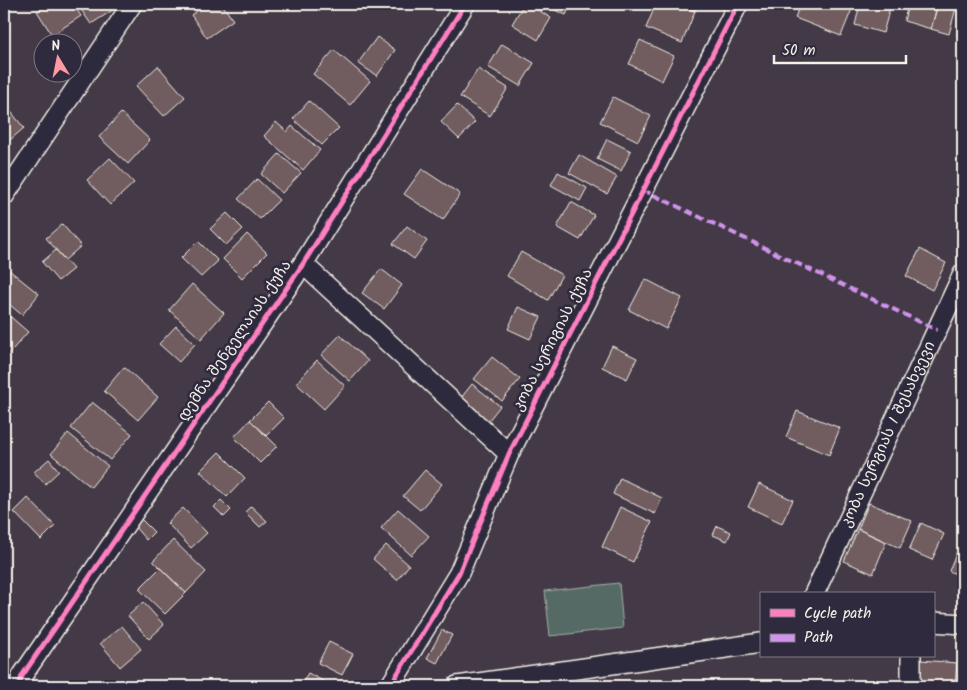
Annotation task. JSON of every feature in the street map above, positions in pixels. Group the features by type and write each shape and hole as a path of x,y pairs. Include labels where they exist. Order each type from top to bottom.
{"street":[{"path":"4,196 132,4"},
{"name":"დემნა შენგელაიას ქუჩა","path":"19,686 22,676 303,264 465,4"},
{"name":"კობა სერიგიას ქუჩა","path":"390,686 458,573 509,454 738,4"},
{"path":"303,264 509,454"},
{"name":"კობა სერგიას I შესახვევი","path":"815,592 963,274"},
{"path":"934,622 963,624"},
{"path":"457,686 760,643"},
{"path":"910,658 911,686"}],"green space":[{"path":"619,583 623,628 550,636 545,591"}],"building":[{"path":"48,4 73,4 81,16 57,32 50,32 37,11"},
{"path":"77,4 113,4 116,8 91,24"},
{"path":"207,4 222,4 233,20 207,38 191,15"},
{"path":"524,4 528,4 551,18 538,40 512,24"},
{"path":"541,4 571,4 566,15"},
{"path":"656,4 678,4 695,11 682,43 646,28"},
{"path":"678,4 699,4 695,11"},
{"path":"800,4 854,4 841,36 795,18"},
{"path":"860,4 891,4 883,33 855,25"},
{"path":"908,4 938,4 931,29 904,21"},
{"path":"938,4 957,4 949,34 931,29"},
{"path":"963,4 963,37 957,35"},
{"path":"4,20 10,28 4,32"},
{"path":"377,37 395,50 377,76 358,63"},
{"path":"640,40 674,56 662,81 629,64"},
{"path":"502,44 534,63 520,86 488,67"},
{"path":"334,50 370,81 350,105 313,74"},
{"path":"158,66 185,97 164,116 136,86"},
{"path":"478,69 508,88 490,116 460,97"},
{"path":"613,97 651,116 638,141 600,122"},
{"path":"309,101 339,128 322,145 293,119"},
{"path":"4,103 24,128 4,145"},
{"path":"457,105 475,122 459,139 441,122"},
{"path":"121,113 150,140 128,164 99,137"},
{"path":"276,122 287,132 292,126 320,150 303,170 264,136"},
{"path":"607,139 631,151 621,171 597,159"},
{"path":"279,154 301,173 282,193 261,174"},
{"path":"579,155 617,177 607,194 569,173"},
{"path":"110,158 134,183 110,205 87,180"},
{"path":"422,169 460,194 443,220 404,194"},
{"path":"558,172 587,188 580,201 551,185"},
{"path":"257,179 279,200 260,219 238,199"},
{"path":"571,202 594,215 580,240 557,227"},
{"path":"227,213 243,229 226,245 210,229"},
{"path":"62,224 81,246 65,260 46,238"},
{"path":"407,226 427,241 414,259 393,244"},
{"path":"247,234 267,253 242,278 223,259"},
{"path":"198,241 218,261 201,277 181,258"},
{"path":"920,249 946,263 932,290 906,276"},
{"path":"56,250 73,269 58,281 42,262"},
{"path":"521,252 562,275 548,300 507,276"},
{"path":"381,269 402,285 384,309 362,293"},
{"path":"9,270 39,294 22,315 4,300 4,276"},
{"path":"645,279 682,298 666,329 629,310"},
{"path":"192,284 224,313 201,339 169,310"},
{"path":"518,307 541,317 530,339 508,329"},
{"path":"4,311 28,332 5,358 4,357"},
{"path":"176,326 195,344 179,362 159,344"},
{"path":"340,335 368,361 350,381 321,355"},
{"path":"612,346 637,358 627,379 602,367"},
{"path":"492,357 520,379 502,401 474,379"},
{"path":"317,360 345,386 324,409 296,383"},
{"path":"124,367 158,397 138,420 104,391"},
{"path":"472,384 500,406 485,425 457,403"},
{"path":"92,402 132,434 110,460 71,428"},
{"path":"268,402 284,418 266,436 250,420"},
{"path":"797,411 840,428 829,455 786,437"},
{"path":"250,420 277,446 260,463 234,437"},
{"path":"68,433 108,466 91,487 51,454"},
{"path":"219,452 245,478 227,497 200,471"},
{"path":"49,459 59,471 45,484 34,472"},
{"path":"425,470 442,484 420,510 403,496"},
{"path":"620,478 662,498 655,514 613,494"},
{"path":"759,484 793,500 782,523 748,507"},
{"path":"28,498 55,526 41,540 14,512"},
{"path":"221,500 231,510 224,517 214,507"},
{"path":"869,503 912,521 900,548 858,529"},
{"path":"251,506 267,521 260,527 245,512"},
{"path":"620,507 652,522 633,562 602,547"},
{"path":"183,508 207,533 191,548 167,523"},
{"path":"398,509 429,536 411,555 381,528"},
{"path":"141,519 154,532 146,540 134,526"},
{"path":"921,523 944,534 932,560 909,550"},
{"path":"717,526 731,532 727,541 713,535"},
{"path":"858,529 886,542 873,574 844,561"},
{"path":"173,540 206,572 186,593 153,561"},
{"path":"961,542 963,543 963,577 949,571"},
{"path":"386,545 409,565 397,580 373,559"},
{"path":"160,568 186,593 165,614 139,589"},
{"path":"143,602 164,625 149,639 128,616"},
{"path":"122,626 141,649 120,667 100,643"},
{"path":"442,630 452,635 437,663 427,658"},
{"path":"329,642 353,654 342,675 318,663"},
{"path":"921,660 957,663 955,686 919,686"},
{"path":"962,664 963,686 960,686"},
{"path":"308,673 332,686 300,686"}],"marked path":[{"path":"643,190 937,330"}],"cycle path":[{"path":"19,686 22,676 303,264 465,4"},
{"path":"390,686 459,573 509,454 738,4"}]}
